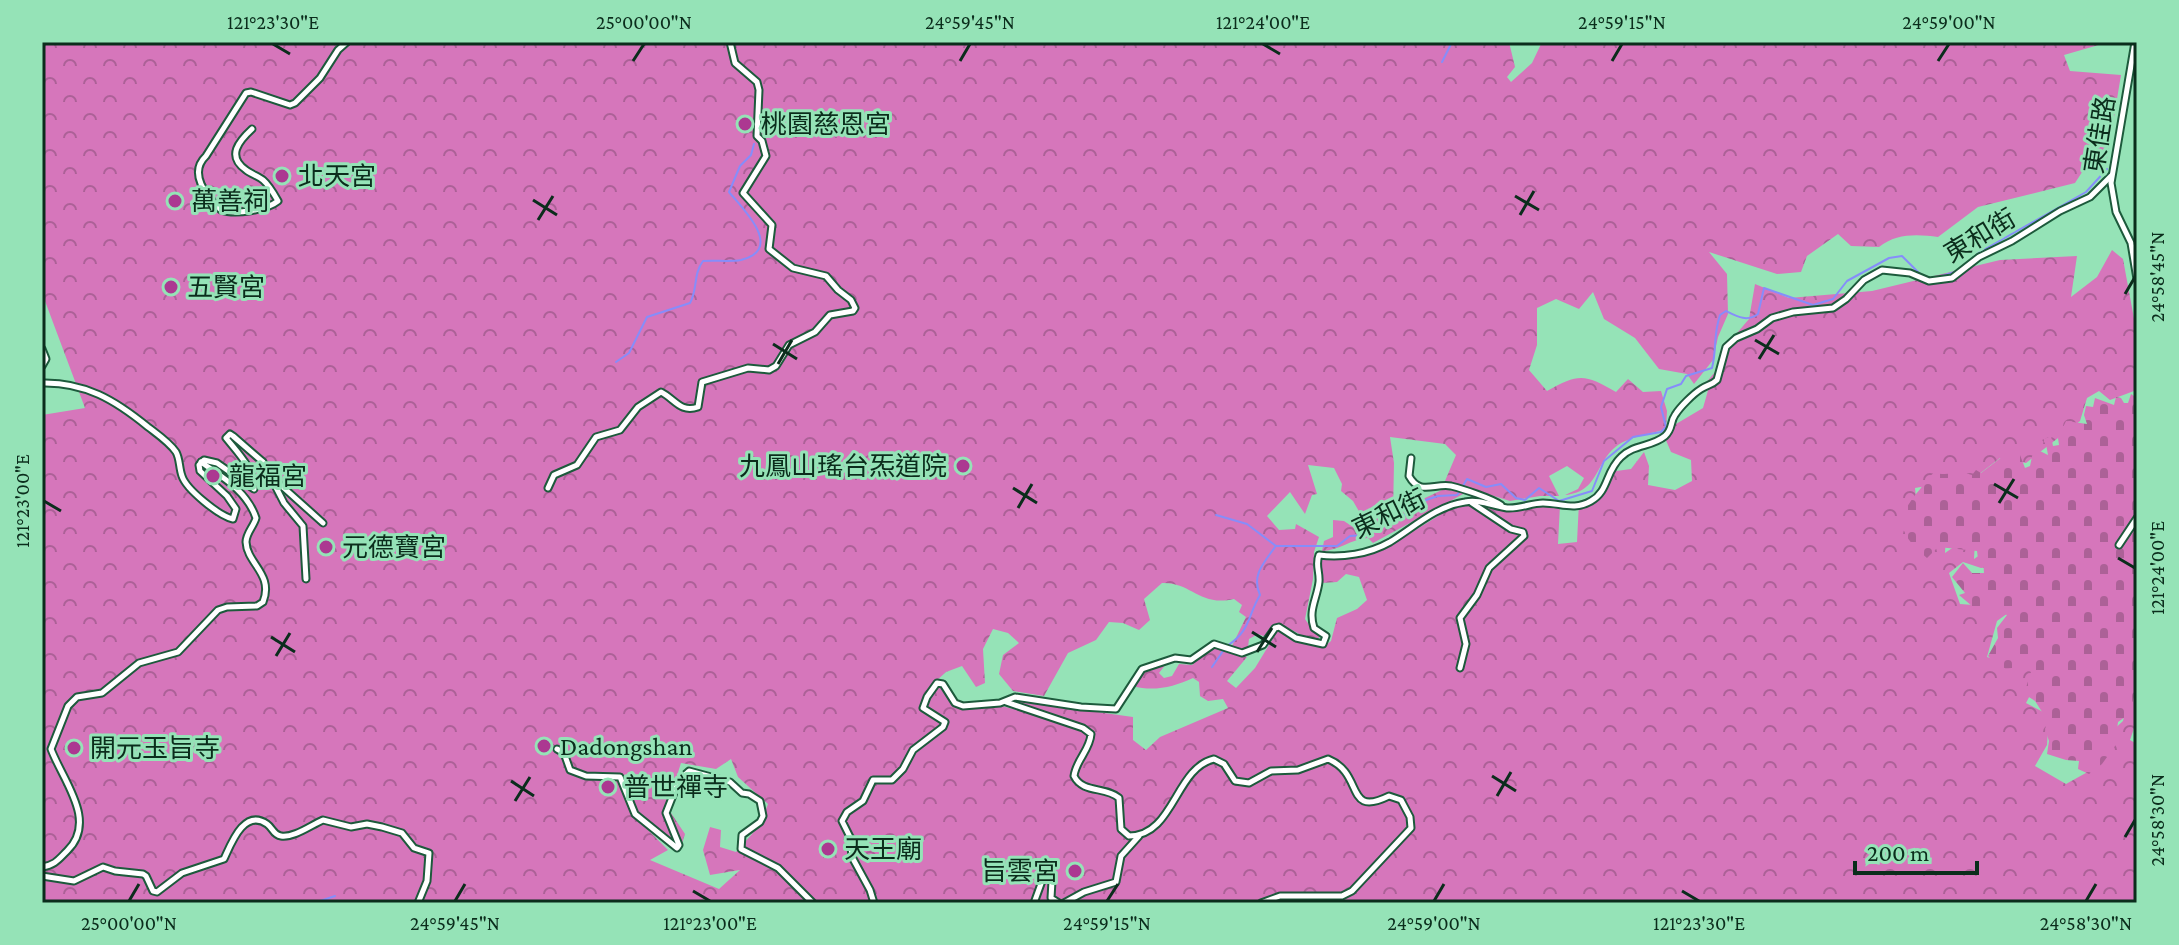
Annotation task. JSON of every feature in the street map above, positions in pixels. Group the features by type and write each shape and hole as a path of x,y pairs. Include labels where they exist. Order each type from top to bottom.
{"street":[{"path":"252,129 238,143 235,158 247,171 262,179 278,201 273,205 228,213 221,210 201,184 198,164 246,93 290,105 295,103 320,78 338,50 347,42"},
{"path":"548,488 554,475 577,465 596,437 620,430 638,407 661,392 677,406 698,407 702,382 748,368 769,370 776,366 789,345 808,337 830,315 855,308 851,300 826,276 793,268 769,249 772,225 743,193 766,156 762,141 757,136 759,90 752,75 735,63 730,42"},
{"name":"東佳路","path":"2135,42 2111,176 2112,202 2131,243 2137,279"},
{"name":"東和街","path":"1006,702 1015,697 1116,709 1142,669 1170,658 1191,660 1214,644 1242,653 1263,645 1279,627 1296,638 1323,644 1326,636 1314,628 1311,615 1319,585 1316,562 1319,555 1337,557 1371,550 1388,543 1433,514 1468,501 1503,507 1541,503 1576,507 1593,500 1605,486 1609,471 1623,455 1666,435 1674,415 1700,389 1717,380 1726,347 1736,338 1772,318 1793,312 1833,308 1864,280 1882,270 1910,273 1929,281 1952,278 1979,257 2090,197 2111,176"},
{"path":"42,349 46,359 42,366"},
{"path":"42,383 71,384 108,397 128,410 177,453 182,479 189,487 233,519 236,509 227,496 200,471 200,461"},
{"path":"200,461 217,463 254,489 254,480 246,465 226,438 230,434 263,462 284,503 303,526 306,579"},
{"path":"1411,458 1409,476 1418,486 1448,486 1492,498 1503,507"},
{"path":"42,867 59,861 79,836 81,827 76,803 51,749 72,701 110,689 139,663 178,652 218,610 257,606 263,602 265,578 246,545 246,536 256,518 254,511 237,487 200,461"},
{"path":"271,477 323,523"},
{"path":"1460,668 1466,644 1460,618 1477,595 1489,568 1524,536 1523,532 1511,529 1468,501"},
{"path":"2119,545 2137,518"},
{"path":"874,903 852,857 850,837 842,823 844,816 863,801 873,780 892,780 903,769 913,750 943,727 943,718 923,708 937,683 943,684 955,703 963,706 1006,702 1087,730 1091,737 1076,763 1074,776 1077,783 1082,787 1112,793 1121,804 1121,829 1129,836 1139,836"},
{"path":"557,749 564,753 568,768 579,774 620,777 635,814 677,848 679,845 666,813 683,775 689,771 730,782 742,793 755,797 760,801 763,816 760,822 742,835 741,849 778,868 813,903"},
{"path":"1034,903 1042,881 1049,876 1052,881 1051,898 1061,903 1116,882 1121,856 1139,836 1154,828 1198,764 1214,759 1224,764 1235,781 1249,783 1271,771 1298,770 1328,759 1349,777 1361,801 1375,803 1389,796 1401,800 1410,817 1411,828 1352,891 1342,896 1280,896 1261,903"},
{"path":"42,876 74,881 103,867 143,874 153,891 157,892 182,873 224,859 244,824 256,820 266,823 276,834 284,837 323,820 351,827 367,824 402,833 414,848 429,853 427,881 418,903"}],"green space":[{"path":"42,42 1509,42 1515,67 1507,77 1511,82 1532,63 1542,42 2109,42 2064,55 2070,71 2121,75 2107,159 2088,163 2075,183 1978,207 1938,237 1900,237 1879,247 1851,246 1838,234 1807,256 1801,272 1777,274 1709,252 1727,274 1728,314 1713,360 1694,384 1687,374 1659,369 1635,338 1604,319 1593,292 1579,309 1556,299 1537,308 1537,345 1529,370 1547,391 1567,381 1582,378 1616,392 1628,379 1643,392 1661,391 1667,411 1666,429 1628,440 1614,448 1586,488 1565,495 1578,489 1584,478 1567,466 1549,476 1559,496 1510,501 1445,481 1456,455 1445,444 1390,437 1394,463 1393,514 1415,507 1444,489 1465,493 1373,543 1368,538 1322,551 1324,541 1333,537 1333,520 1344,521 1359,531 1368,527 1353,501 1341,491 1342,484 1334,468 1308,465 1317,494 1312,495 1305,514 1290,492 1267,516 1279,530 1295,529 1296,524 1319,537 1314,552 1313,579 1305,619 1320,636 1317,640 1279,623 1272,627 1266,637 1258,634 1249,639 1248,647 1252,648 1249,653 1236,651 1232,646 1246,617 1239,612 1242,605 1234,599 1212,600 1181,586 1162,583 1144,599 1150,620 1139,630 1123,623 1109,622 1096,640 1068,653 1044,696 1013,691 999,674 1003,655 1019,643 1008,633 993,629 983,649 985,683 976,687 962,666 946,672 935,682 965,709 998,705 1013,709 1010,700 1133,717 1133,740 1146,750 1160,737 1228,708 1223,699 1208,701 1200,696 1199,682 1193,678 1163,688 1133,686 1145,669 1166,664 1159,673 1164,678 1172,676 1179,664 1192,665 1212,647 1247,657 1227,681 1236,688 1255,668 1278,630 1287,631 1298,641 1324,647 1331,641 1337,618 1357,609 1367,600 1359,577 1346,574 1337,582 1321,583 1319,562 1325,558 1344,558 1389,546 1458,504 1523,509 1560,505 1558,544 1577,542 1579,502 1594,497 1609,472 1631,469 1644,452 1649,466 1648,485 1675,490 1692,481 1691,460 1671,452 1665,438 1676,424 1703,408 1709,387 1705,387 1688,404 1715,372 1725,347 1749,319 1755,284 1789,298 1872,291 2000,260 2077,256 2071,297 2097,277 2112,250 2123,259 2137,335 2137,393 2134,391 2110,400 2099,391 2087,398 2080,421 2026,463 2000,458 1974,478 1915,488 1920,536 1946,536 1945,553 1971,535 1975,540 1974,559 1987,550 2014,565 1981,568 1963,562 1949,573 1960,604 2015,608 1997,621 1987,657 2016,666 2044,617 2038,680 2026,703 2049,715 2047,745 2035,766 2066,784 2093,769 2111,732 2123,721 2132,683 2136,689 2138,711 2130,740 2137,744 2137,903 42,903 42,415 85,408 42,293","holes":["731,759 738,777 768,804 760,825 736,852 720,847 721,830 710,827 703,850 710,875 740,870 719,889 650,860 668,850 638,820 682,843 685,834 667,807 681,763 716,769"]},
{"path":"2131,394 2137,398 2136,691 2128,715 2118,722 2115,746 2102,764 2089,774 2078,769 2079,761 2047,754 2049,741 2045,729 2048,721 2035,701 2024,694 2031,672 2025,669 2025,663 2005,668 1988,656 1998,638 1997,628 2007,615 1991,609 1979,612 1959,595 1965,593 1952,577 1963,563 1972,573 1984,573 1983,559 1978,559 1977,551 1938,547 1927,558 1909,540 1903,516 1934,473 1972,475 1976,470 1981,473 2007,453 2020,455 2025,468 2030,466 2033,452 2038,450 2048,455 2042,440 2051,436 2053,446 2059,445 2058,438 2066,421 2087,424 2084,415 2086,406 2093,407 2095,398 2114,405 2116,397 2128,403"}],"waterway":[{"path":"1442,62 1452,42"},
{"path":"616,362 629,353 647,317 690,303 703,261 741,260 754,255 760,247 757,228 729,192 740,166 751,155 754,144"},
{"path":"1967,263 1980,252 2086,192 2107,169"},
{"path":"1463,486 1467,479 1486,487 1501,484 1516,498 1525,500 1539,488 1559,501 1592,491 1604,461 1633,437 1661,432 1666,427 1661,407 1667,389 1681,384 1686,376 1712,368 1720,315 1726,311 1746,318 1758,314 1764,288 1813,305 1833,299 1847,281 1889,258 1902,256 1921,275 1929,278"},
{"path":"1935,278 1955,272"},
{"path":"1216,515 1247,524 1276,546 1337,546 1350,536 1365,535 1377,526 1415,511 1426,500 1457,495 1460,491"},
{"path":"1227,646 1248,623 1260,595 1258,575 1275,547"},
{"path":"1212,667 1223,651"},
{"path":"314,903 335,896"}],"place":[{"name":"桃園慈恩宮","path":"745,124"},
{"name":"北天宮","path":"282,176"},
{"name":"萬善祠","path":"175,201"},
{"name":"五賢宮","path":"171,287"},
{"name":"九鳳山瑤台炁道院","path":"963,466"},
{"name":"龍福宮","path":"213,476"},
{"name":"元德寶宮","path":"326,547"},
{"name":"Dadongshan","path":"544,746"},
{"name":"開元玉旨寺","path":"74,748"},
{"name":"普世禪寺","path":"608,787"},
{"name":"天王廟","path":"828,849"},
{"name":"旨雲宮","path":"1075,871"}]}
